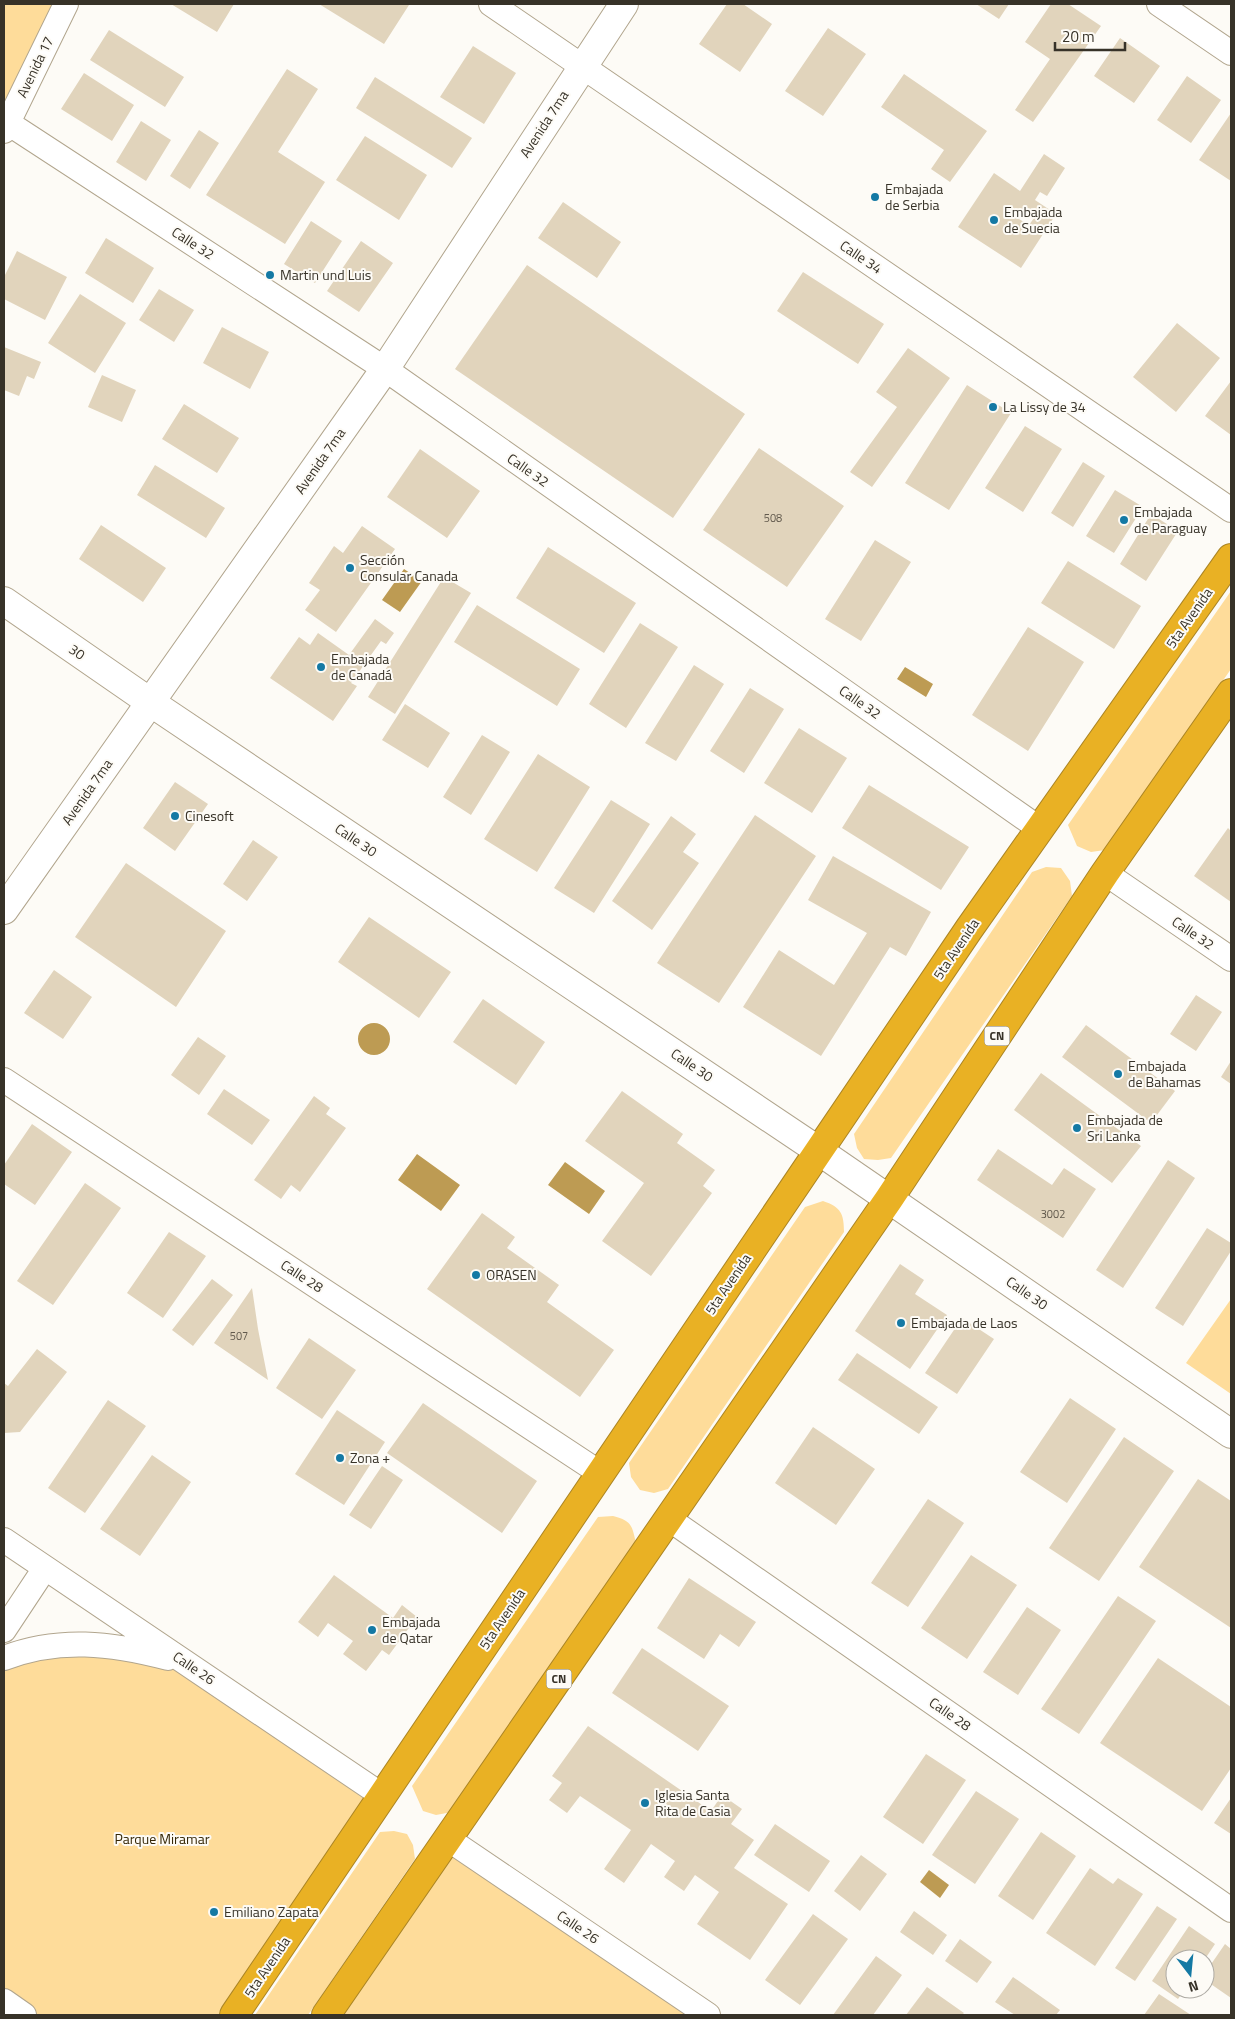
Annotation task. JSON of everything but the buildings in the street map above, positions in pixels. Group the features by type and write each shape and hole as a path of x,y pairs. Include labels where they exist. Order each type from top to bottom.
{"highway":[{"name":"5ta Avenida","path":"234,2015 969,929 1231,558"},
{"name":"CN","path":"326,2015 889,1199 1105,873 1231,693"}],"main road":[{"name":"Avenida 7ma","path":"4,910 385,369 624,4"},
{"name":"30","path":"4,601 150,702"},
{"name":"Calle 30","path":"150,702 819,1150 1231,1434"}],"street":[{"name":"Avenida 17","path":"6,127 66,4"},
{"name":"Calle 34","path":"491,4 1231,510"},
{"path":"1160,4 1231,53"},
{"name":"Calle 32","path":"6,127 385,369 1040,829"},
{"name":"Calle 32","path":"1105,873 1231,959"},
{"name":"Calle 28","path":"4,1080 600,1473"},
{"name":"Calle 28","path":"669,1519 1231,1910"},
{"name":"Calle 26","path":"4,1540 383,1796"},
{"path":"4,1630 45,1568"},
{"path":"4,1658 26,1649 84,1643 134,1649 186,1663"},
{"name":"Calle 26","path":"448,1839 708,2015"},
{"path":"678,1995 694,2015"},
{"path":"4,2001 24,2015"}],"green space":[{"path":"4,4 54,4 4,103"},
{"path":"1231,591 1231,669 1105,850 1091,852 1077,846 1068,825"},
{"path":"1046,867 1061,868 1070,881 1072,896 891,1158 878,1160 864,1159 857,1148 854,1134 1032,872"},
{"path":"823,1201 838,1209 842,1216 844,1232 668,1489 654,1493 640,1490 631,1477 629,1463 805,1207"},
{"path":"1231,1299 1231,1394 1186,1363"},
{"path":"613,1516 629,1523 633,1530 637,1547 452,1812 436,1815 423,1811 412,1786 598,1517"},
{"name":"Parque Miramar","path":"26,1649 186,1663 383,1796 234,2015 24,2015 4,2001 4,1658"},
{"path":"394,1831 407,1834 413,1845 415,1859 308,2015 255,2015 380,1832"},
{"path":"448,1839 694,2015 326,2015"}],"shaded area":[{"path":"404,569 422,581 400,612 382,600"},
{"path":"905,667 933,684 926,697 897,679"},
{"path":"374,1023 385,1028 390,1039 385,1050 374,1055 363,1050 358,1039 363,1028"},
{"path":"417,1154 460,1185 441,1211 398,1180"},
{"path":"565,1162 605,1191 589,1214 548,1185"},
{"path":"929,1870 949,1885 940,1898 920,1882"}],"place":[{"name":"Embajada de Serbia","path":"875,197"},
{"name":"Embajada de Suecia","path":"994,220"},
{"name":"Martin und Luis","path":"270,275"},
{"name":"La Lissy de 34","path":"993,407"},
{"name":"Embajada de Paraguay","path":"1124,520"},
{"name":"Sección Consular Canada","path":"350,568"},
{"name":"Embajada de Canadá","path":"321,667"},
{"name":"Cinesoft","path":"175,816"},
{"name":"Embajada de Bahamas","path":"1118,1074"},
{"name":"Embajada de Sri Lanka","path":"1077,1128"},
{"name":"ORASEN","path":"476,1275"},
{"name":"Embajada de Laos","path":"901,1323"},
{"name":"Zona +","path":"340,1458"},
{"name":"Embajada de Qatar","path":"372,1630"},
{"name":"Iglesia Santa Rita de Casia","path":"645,1803"},
{"name":"Emiliano Zapata","path":"214,1912"}]}
